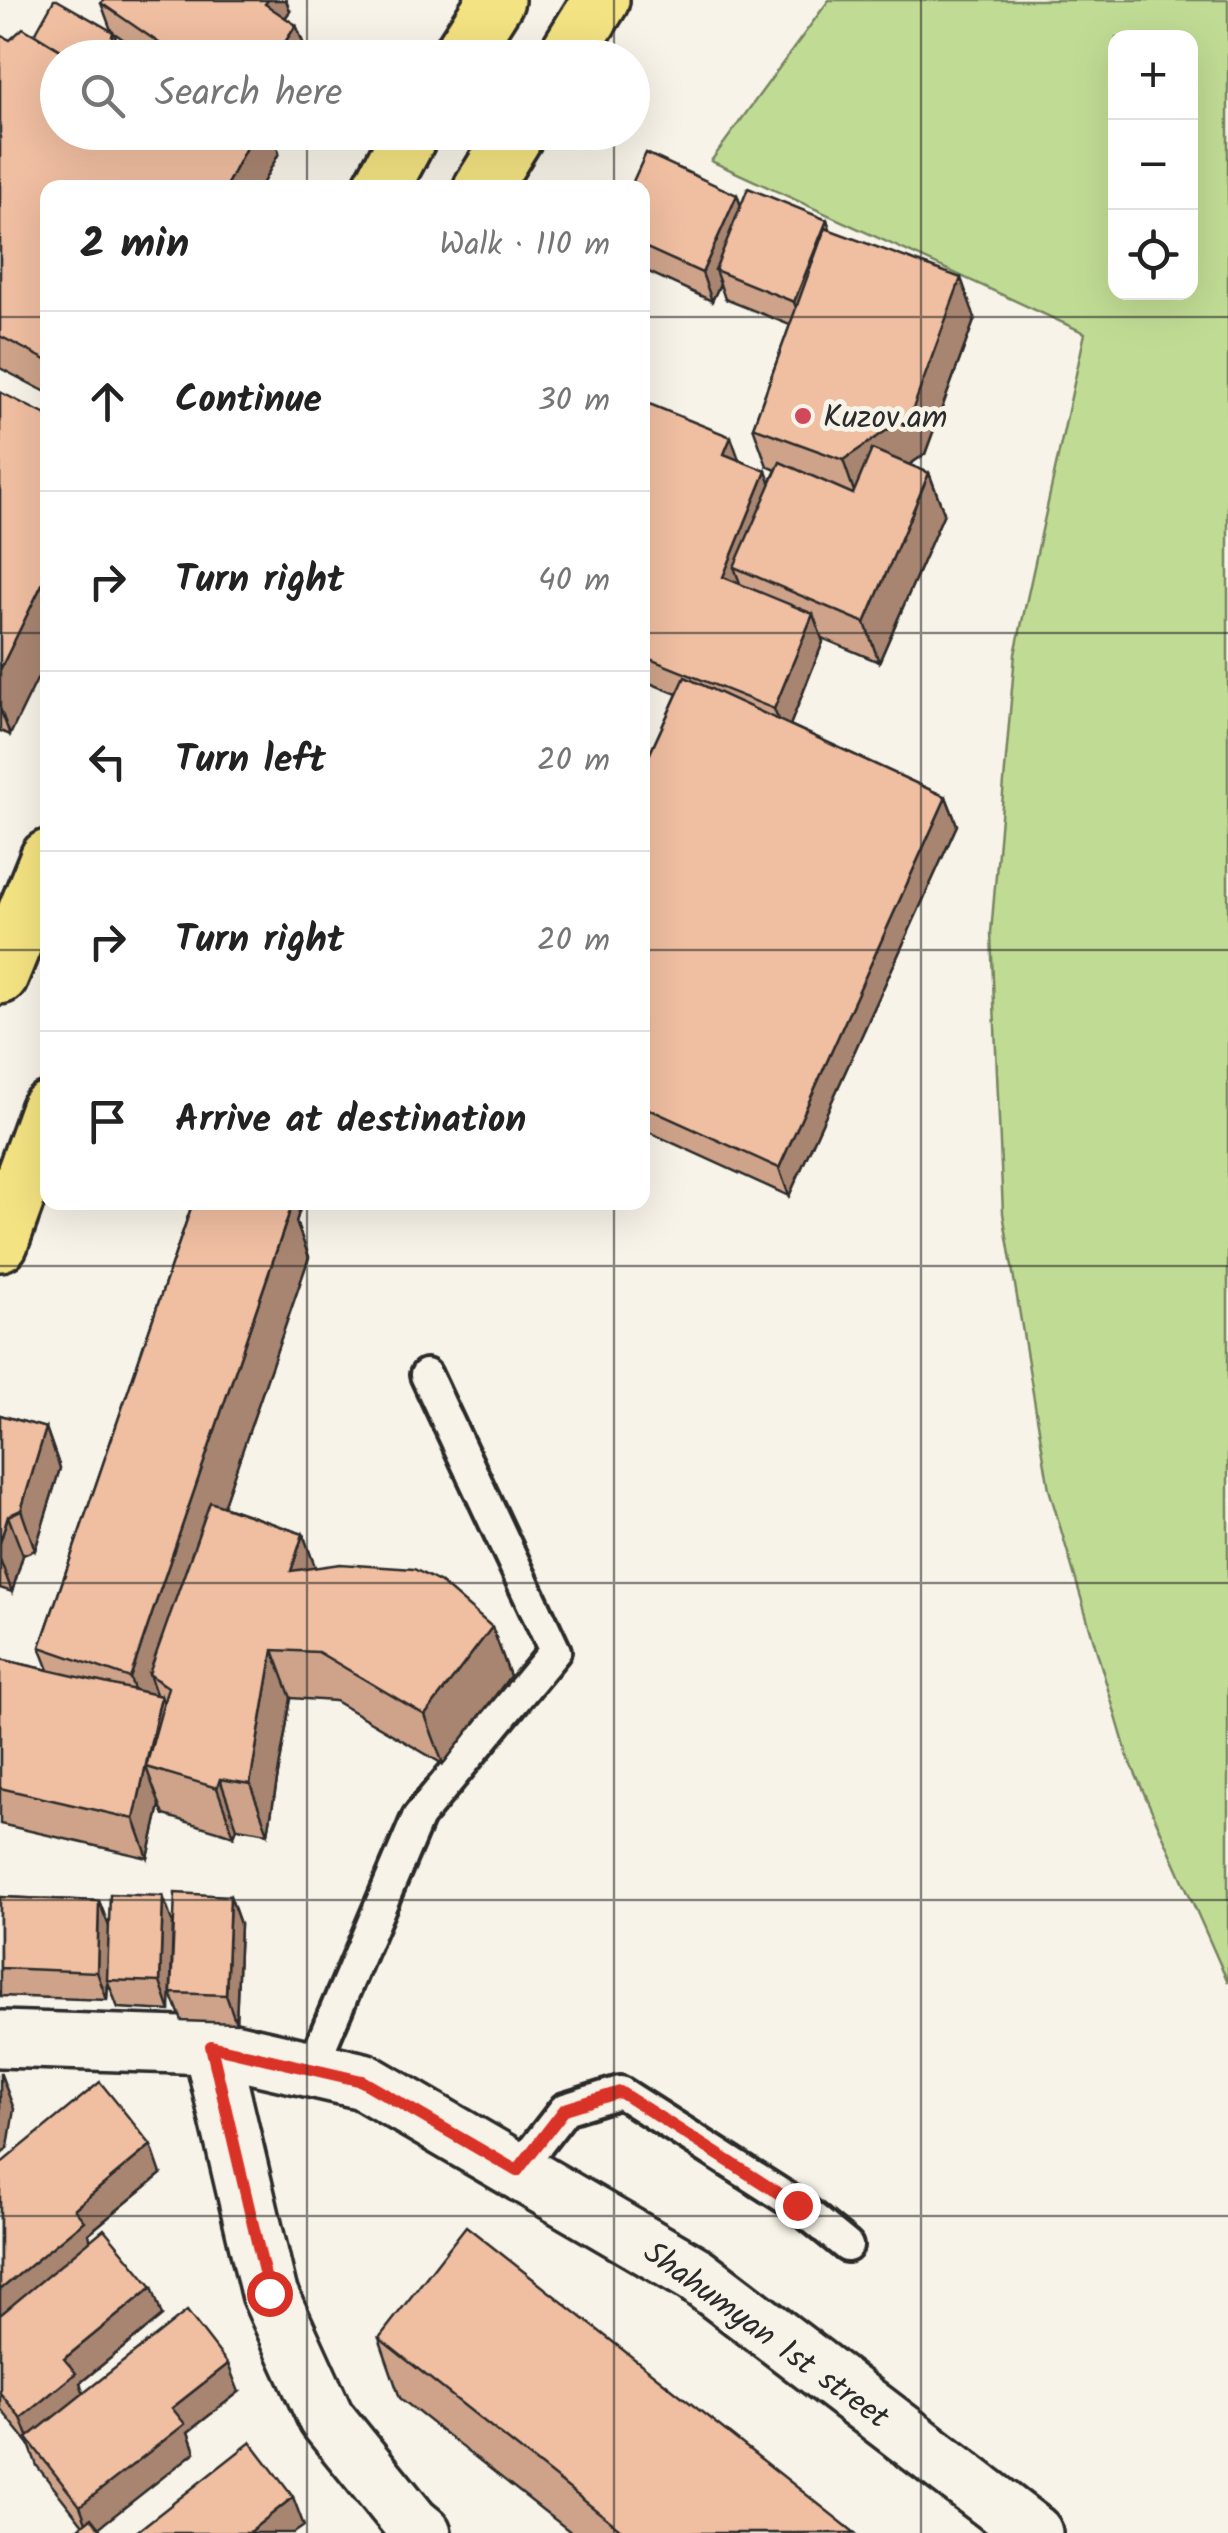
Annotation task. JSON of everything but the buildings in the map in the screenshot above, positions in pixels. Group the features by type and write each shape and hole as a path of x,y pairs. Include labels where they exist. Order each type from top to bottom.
{"main road":[{"path":"470,40 496,0"},
{"path":"576,40 601,0"},
{"path":"385,180 401,150"},
{"path":"487,180 506,150"},
{"path":"0,976 40,878"},
{"path":"0,1244 40,1132"}],"street":[{"name":"Shahumyan 1st street","path":"0,2039 211,2046 362,2081 696,2274 1034,2533"},
{"path":"211,2046 269,2293 326,2418 423,2533"}],"lane":[{"path":"311,2069 418,1817 554,1651 426,1376"},
{"path":"517,2171 565,2109 620,2092 797,2205 847,2246"}],"green space":[{"path":"829,0 1228,0 1228,1982 1128,1757 1049,1489 1003,1213 991,933 1015,654 1085,333 711,161"}],"place":[{"name":"Kuzov.am","path":"803,416"}],"route":[{"path":"269,2293 211,2046 362,2081 517,2171 565,2109 620,2092 797,2205"}]}
